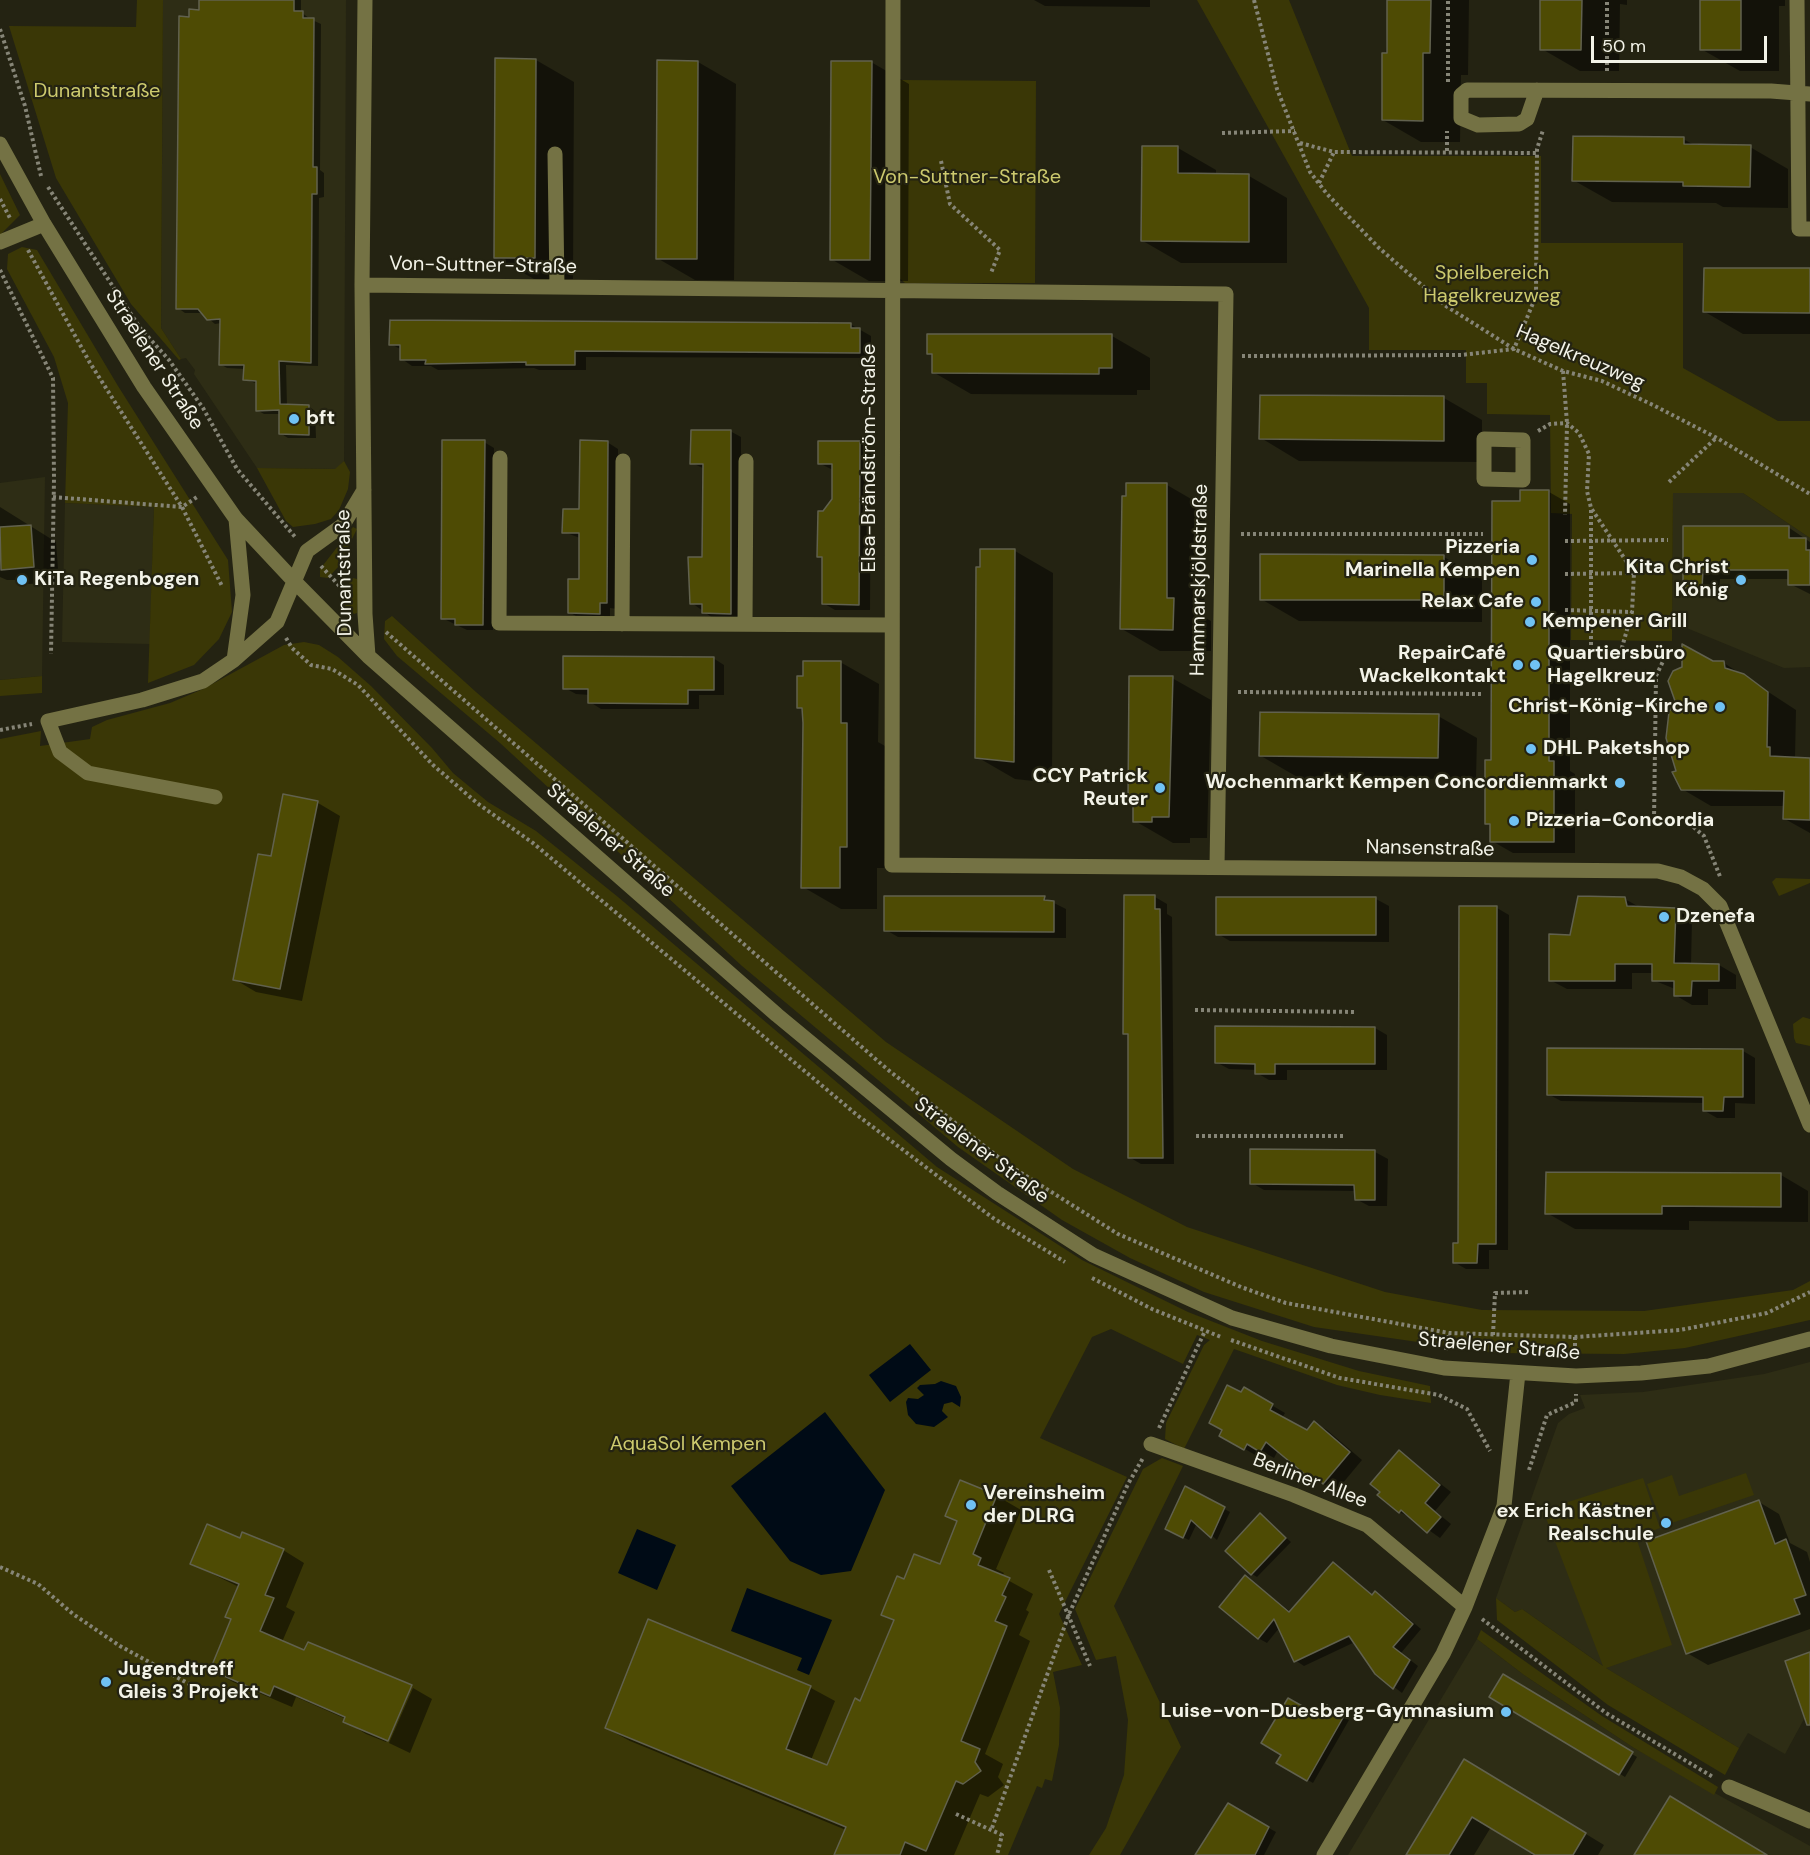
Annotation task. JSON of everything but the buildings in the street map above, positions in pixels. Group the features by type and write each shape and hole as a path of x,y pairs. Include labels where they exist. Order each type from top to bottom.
{"street":[{"name":"Dunantstraße","path":"365,0 362,285 365,614 368,656"},
{"path":"891,291 893,0"},
{"path":"1797,0 1804,94 1799,229 1810,229"},
{"path":"1537,90 1527,119 1519,123 1478,125 1461,118 1461,95 1467,90 1537,90 1557,90 1607,91 1771,91 1804,94"},
{"name":"Straelener Straße","path":"0,144 44,224 144,387 211,487 236,519 295,582 368,656 777,1015 997,1193 1093,1255 1232,1317 1331,1346 1444,1368 1576,1376 1709,1366 1810,1339"},
{"path":"555,154 557,287"},
{"path":"0,242 44,224"},
{"name":"Von-Suttner-Straße","path":"362,285 1226,294"},
{"name":"Elsa-Brändström-Straße","path":"891,291 892,864"},
{"name":"Hammarskjöldstraße","path":"1216,867 1226,294"},
{"path":"500,458 499,623 891,625"},
{"path":"622,624 623,460"},
{"path":"745,624 746,460"},
{"name":"Dunantstraße","path":"295,582 307,551 343,525 364,490"},
{"path":"234,660 243,595 236,519"},
{"path":"215,797 88,773 60,752 48,722 142,700 203,681 234,660 277,622 295,582"},
{"name":"Nansenstraße","path":"892,864 1658,871 1681,877 1703,889 1720,906 1810,1125"},
{"path":"1324,1855 1443,1654 1465,1607 1504,1506 1518,1373"},
{"name":"Berliner Allee","path":"1151,1444 1294,1495 1367,1525 1465,1607"},
{"path":"1729,1787 1810,1821"}],"path":[{"name":"Hagelkreuzweg","path":"1254,0 1277,89 1310,172 1318,184 1379,248 1446,306 1514,349 1563,371 1602,381 1717,438 1810,494"},
{"path":"1448,0 1448,93"},
{"path":"1607,0 1607,91"},
{"path":"0,29 25,106 41,176 140,328 169,360 203,408 237,469 307,551 365,614 790,987 1007,1164 1118,1234 1241,1287 1286,1303 1397,1326 1449,1333 1575,1338 1680,1330 1767,1313 1810,1292"},
{"path":"1226,356 1461,355 1514,349 1536,296 1537,153 1557,90"},
{"path":"1447,128 1447,151"},
{"path":"1222,133 1295,131"},
{"path":"1299,143 1334,152 1537,153"},
{"path":"1318,184 1334,152"},
{"path":"941,161 950,204 1000,250 990,274 989,292"},
{"path":"0,270 53,378 51,654"},
{"path":"1563,371 1567,423 1565,515"},
{"path":"1523,440 1550,424 1567,423 1579,434 1589,454 1587,491 1591,508 1593,541 1591,651"},
{"path":"1669,482 1717,438"},
{"path":"53,497 183,507 237,469"},
{"path":"1591,508 1610,540 1634,573 1632,612 1621,651"},
{"path":"1222,534 1483,534"},
{"path":"1565,541 1668,540"},
{"path":"1565,574 1634,573"},
{"path":"1565,610 1632,612"},
{"path":"1654,820 1656,676 1668,651"},
{"path":"1220,692 1481,694"},
{"path":"0,730 48,722"},
{"path":"1564,819 1685,820 1704,836 1722,883"},
{"path":"1195,1010 1356,1012"},
{"path":"1196,1136 1346,1136"},
{"path":"1493,1335 1495,1293 1530,1292"},
{"path":"992,1828 1069,1614 1128,1484 1151,1444 1205,1331"},
{"path":"1439,1395 1467,1409 1479,1429"},
{"path":"0,1567 38,1584 73,1614 120,1646 191,1685"},
{"path":"1049,1570 1090,1666"},
{"path":"1482,1619 1606,1713 1729,1787"},
{"path":"956,1814 992,1828 1002,1835 997,1855"}],"shaded area":[{"path":"163,0 346,0 344,461 336,469 257,468 194,374 195,370 186,358 181,359 161,328"},
{"name":"KiTa Regenbogen","path":"45,477 42,676 0,680 0,483"},
{"name":"Kita Christ König","path":"1673,493 1743,493 1810,538 1810,667 1784,668 1672,622"},
{"path":"65,503 154,507 150,644 62,642"},
{"path":"910,1344 931,1370 890,1402 869,1375"},
{"name":"ex Erich Kästner Realschule","path":"1810,1362 1810,1717 1804,1719 1785,1754 1748,1733 1739,1748 1609,1670 1522,1609 1515,1612 1496,1598 1558,1423 1569,1414 1585,1408 1580,1395 1643,1392 1764,1374"},
{"path":"941,1381 956,1386 961,1397 960,1407 952,1402 944,1404 942,1411 948,1417 934,1427 916,1424 908,1415 906,1402 908,1398 918,1399 924,1395 917,1388 920,1385 935,1384"},
{"path":"825,1412 885,1490 851,1571 821,1575 790,1561 731,1486"},
{"path":"637,1529 676,1545 657,1590 618,1573"},
{"path":"747,1588 832,1620 809,1675 797,1670 802,1658 731,1631"},
{"name":"Luise-von-Duesberg-Gymnasium","path":"1477,1639 1524,1675 1634,1748 1810,1846 1810,1855 1348,1855"}],"green space":[{"path":"137,0 163,0 161,328 181,359 179,360 131,304 56,178 9,26 136,27"},
{"name":"Spielbereich Hagelkreuzweg","path":"1197,0 1289,0 1352,156 1541,156 1541,243 1683,243 1683,368 1778,421 1810,421 1810,538 1743,493 1673,493 1672,641 1571,640 1572,514 1551,513 1550,415 1487,414 1487,383 1466,383 1466,350 1369,350 1369,308"},
{"name":"Von-Suttner-Straße","path":"899,80 1036,81 1035,283 905,283 897,276"},
{"path":"0,174 20,215 0,235"},
{"path":"22,247 37,250 118,386 228,560 232,612 219,639 194,665 148,683 154,507 65,503 68,403 54,357 7,269 8,254"},
{"path":"344,461 350,472 348,489 339,510 331,519 293,527 286,521 257,468 335,469"},
{"path":"353,527 357,529 338,567 328,578 320,577 320,569"},
{"path":"353,578 357,579 358,591 357,613 354,614 340,600 340,596"},
{"path":"392,616 476,692 886,1042 1073,1169 1187,1227 1385,1292 1482,1310 1644,1311 1793,1290 1810,1281 1810,1320 1685,1348 1624,1354 1494,1353 1314,1327 1204,1292 1130,1258 1062,1220 958,1147 742,966 500,743 397,656 384,639 385,621"},
{"name":"AquaSol Kempen","path":"304,642 319,645 338,657 371,686 432,748 453,773 488,802 536,831 618,897 937,1167 1082,1260 1188,1312 1262,1341 1359,1371 1430,1386 1431,1403 1380,1395 1337,1385 1234,1349 1184,1449 1165,1439 1166,1423 1204,1345 1210,1340 1197,1335 1183,1364 1111,1329 1092,1337 1040,1438 1127,1477 1059,1614 1082,1665 1053,1672 1060,1708 1059,1745 1052,1781 1045,1779 1042,1788 1037,1786 1008,1855 0,1855 0,739 41,731 40,746 90,739 92,727 107,720 170,703 203,689 284,645"},
{"path":"42,676 42,693 0,696 0,680"},
{"path":"1776,878 1810,879 1810,883 1779,896 1772,882"},
{"path":"1803,1017 1810,1019 1810,1046 1796,1043 1794,1038 1793,1024"},
{"path":"1162,1458 1183,1466 1114,1606 1181,1747 1120,1855 1089,1855 1106,1828 1124,1775 1128,1720 1116,1656 1096,1660 1075,1609 1143,1469"},
{"path":"1746,1473 1754,1495 1663,1526 1647,1484 1672,1475 1679,1496"},
{"path":"1643,1478 1660,1528 1636,1537 1672,1645 1606,1668 1739,1748 1725,1775 1608,1705 1497,1620 1496,1598 1515,1612 1522,1609 1603,1666 1543,1510"},
{"path":"1481,1630 1602,1716 1718,1787 1714,1795 1634,1748 1524,1675 1477,1639"}],"place":[{"name":"bft","path":"294,419"},
{"name":"Pizzeria Marinella Kempen","path":"1532,560"},
{"name":"KiTa Regenbogen","path":"22,580"},
{"name":"Kita Christ König","path":"1741,580"},
{"name":"Relax Cafe","path":"1536,602"},
{"name":"Kempener Grill","path":"1530,622"},
{"name":"RepairCafé Wackelkontakt","path":"1518,665"},
{"name":"Quartiersbüro Hagelkreuz","path":"1535,665"},
{"name":"Christ-König-Kirche","path":"1720,707"},
{"name":"DHL Paketshop","path":"1531,749"},
{"name":"Wochenmarkt Kempen Concordienmarkt","path":"1620,783"},
{"name":"CCY Patrick Reuter","path":"1160,788"},
{"name":"Pizzeria-Concordia","path":"1514,821"},
{"name":"Dzenefa","path":"1664,917"},
{"name":"Vereinsheim der DLRG","path":"971,1505"},
{"name":"ex Erich Kästner Realschule","path":"1666,1523"},
{"name":"Jugendtreff Gleis 3 Projekt","path":"106,1682"},
{"name":"Luise-von-Duesberg-Gymnasium","path":"1506,1712"}]}
